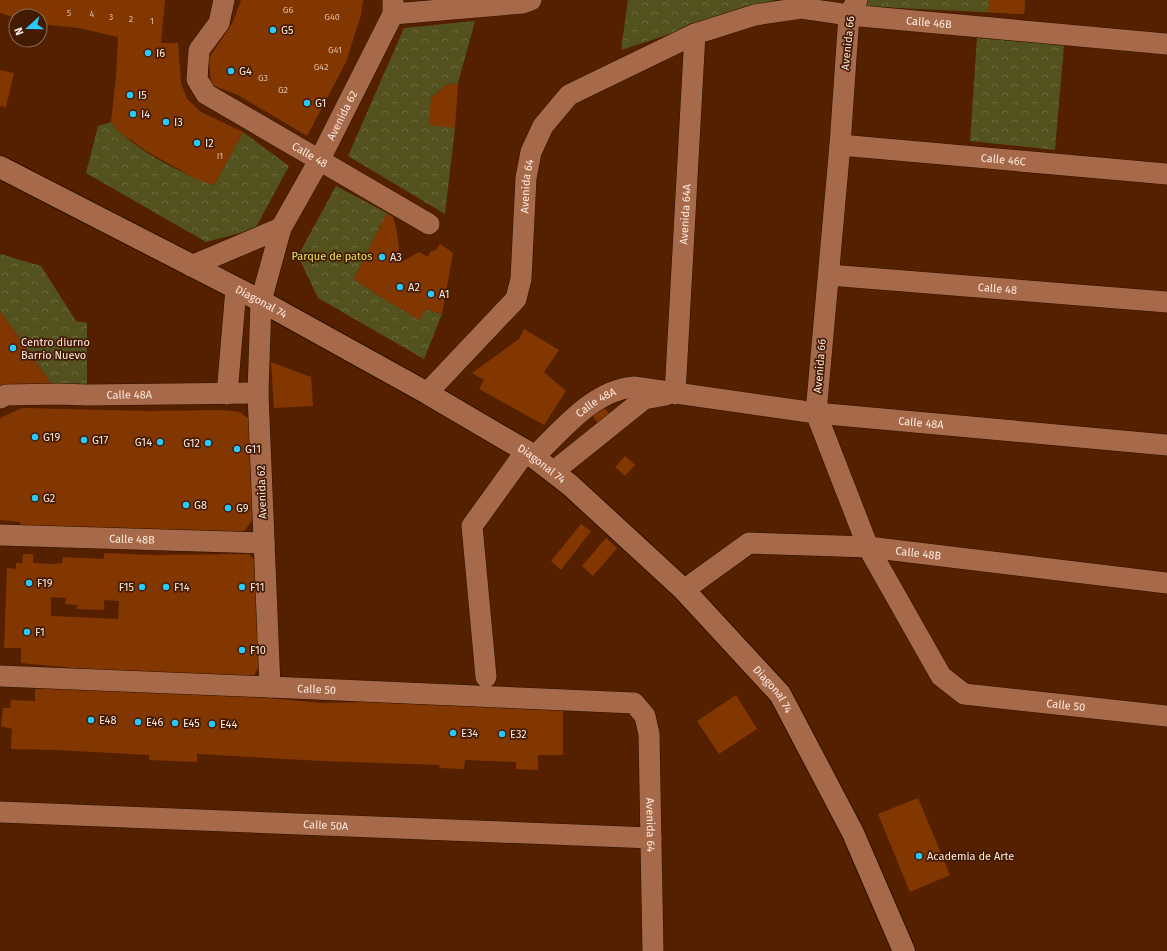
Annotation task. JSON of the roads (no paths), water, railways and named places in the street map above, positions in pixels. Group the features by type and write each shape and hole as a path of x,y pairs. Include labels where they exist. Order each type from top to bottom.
{"street":[{"name":"Calle 48","path":"224,0 219,23 199,50 198,78 206,94 429,224"},
{"path":"393,7 527,2"},
{"name":"Avenida 62","path":"270,686 258,393 261,301 280,228 320,160 393,7"},
{"name":"Calle 46B","path":"695,34 755,15 801,8 853,7 1167,44"},
{"name":"Avenida 66","path":"853,7 816,413 868,547 941,676 964,694"},
{"name":"Avenida 64","path":"427,393 516,299 522,279 526,178 531,152 543,126 569,95 695,34"},
{"name":"Avenida 64A","path":"675,394 695,34"},
{"name":"Calle 46C","path":"840,145 1167,174"},
{"name":"Diagonal 74","path":"0,167 28,180 261,301 427,393 530,454 570,485 684,590 780,694 853,833 904,951"},
{"path":"191,266 280,228"},
{"name":"Calle 48","path":"829,275 1167,302"},
{"path":"226,394 236,289"},
{"name":"Calle 48A","path":"486,677 472,526 530,454 588,405 622,388 634,387 816,413 1167,445"},
{"name":"Calle 48A","path":"0,398 6,395 258,393"},
{"name":"Calle 48A","path":"553,472 644,399 675,394"},
{"name":"Calle 48B","path":"0,535 264,543"},
{"name":"Calle 48B","path":"684,590 749,543 868,547 1167,583"},
{"name":"Calle 50","path":"0,676 270,686 634,703"},
{"name":"Calle 50","path":"964,694 1167,716"},
{"name":"Avenida 64","path":"634,703 645,716 650,734 653,951"},
{"name":"Calle 50A","path":"0,812 651,838"}],"place":[{"name":"G5","path":"273,30"},
{"name":"I6","path":"148,53"},
{"name":"G4","path":"231,71"},
{"name":"I5","path":"130,95"},
{"name":"G1","path":"307,103"},
{"name":"I4","path":"133,114"},
{"name":"I3","path":"166,122"},
{"name":"I2","path":"197,143"},
{"name":"A3","path":"382,257"},
{"name":"A2","path":"400,287"},
{"name":"A1","path":"431,294"},
{"name":"Centro diurno Barrio Nuevo","path":"13,348"},
{"name":"G19","path":"35,437"},
{"name":"G17","path":"84,440"},
{"name":"G14","path":"160,442"},
{"name":"G12","path":"208,443"},
{"name":"G11","path":"237,449"},
{"name":"G2","path":"35,498"},
{"name":"G8","path":"186,505"},
{"name":"G9","path":"228,508"},
{"name":"F19","path":"29,583"},
{"name":"F15","path":"142,587"},
{"name":"F14","path":"166,587"},
{"name":"F11","path":"242,587"},
{"name":"F1","path":"27,632"},
{"name":"F10","path":"242,650"},
{"name":"E48","path":"91,720"},
{"name":"E46","path":"138,722"},
{"name":"E45","path":"175,723"},
{"name":"E44","path":"212,724"},
{"name":"E34","path":"453,733"},
{"name":"E32","path":"502,734"},
{"name":"Academia de Arte","path":"919,856"}],"park label":[{"name":"Parque de patos","path":"332,256"}]}
